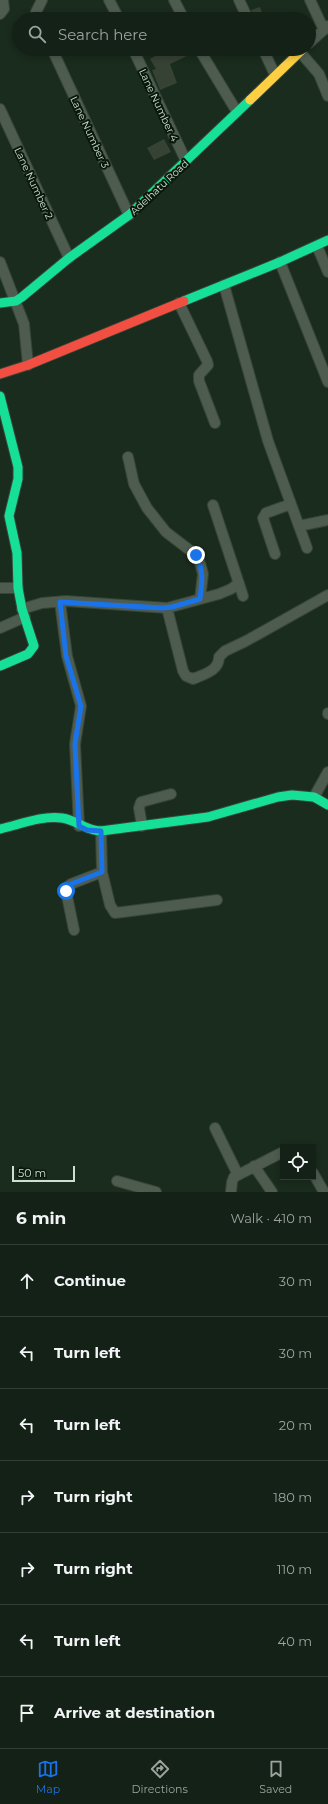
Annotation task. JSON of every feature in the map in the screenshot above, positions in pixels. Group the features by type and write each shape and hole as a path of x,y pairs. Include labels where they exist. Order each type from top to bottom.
{"street":[{"path":"0,14 4,9 3,0"},
{"path":"36,12 42,0"},
{"path":"109,0 115,12"},
{"path":"174,0 180,12"},
{"path":"239,0 245,12"},
{"path":"310,0 326,28 316,37"},
{"name":"Lane Number 3","path":"55,56 129,215"},
{"name":"Lane Number 4","path":"136,56 186,161"},
{"path":"203,56 237,112"},
{"path":"266,56 275,75"},
{"name":"Adelhatu Road","path":"16,301 69,258 129,215 296,56"},
{"path":"306,56 319,74 328,96"},
{"name":"Lane Number 2","path":"0,109 69,258"},
{"path":"0,374 28,365 224,285 328,240"},
{"path":"317,246 328,272"},
{"path":"0,262 24,324 28,365"},
{"path":"280,262 328,382"},
{"path":"224,285 260,414 307,548"},
{"path":"0,303 16,301"},
{"path":"179,303 207,361 208,365 199,375 199,381 215,423"},
{"path":"0,396 18,467 18,479 9,516 17,553 18,588 23,613 33,639 34,646 28,654 0,666"},
{"path":"128,457 134,484 147,508 166,532 196,555 203,574 200,599"},
{"path":"275,554 263,518 266,514 291,504"},
{"path":"213,505 243,596"},
{"path":"299,526 328,520"},
{"path":"0,628 42,603 60,602 167,608 225,592 239,583"},
{"path":"0,588 18,588"},
{"path":"167,608 184,671 186,676 193,679 216,667 219,663 219,657 225,651 246,641 328,595"},
{"path":"60,602 66,656 81,706 75,744 79,826"},
{"path":"314,797 328,772"},
{"path":"142,826 139,808 141,802 171,794"},
{"path":"0,829 54,818 63,818 87,830 101,831 208,817 278,797 292,795 314,797 328,805"},
{"path":"101,831 102,872 110,905 115,913 217,900"},
{"path":"74,930 66,891 67,887 102,872"},
{"path":"215,1128 238,1175"},
{"path":"231,1192 232,1182 238,1175 280,1153"},
{"path":"254,1166 272,1192"},
{"path":"316,1178 324,1192"},
{"path":"118,1181 156,1192"}],"building":[{"path":"260,7 262,12 252,12 251,10"},
{"path":"155,56 187,56 170,64 177,83 160,90 152,70 156,69 150,59"},
{"path":"164,139 171,152 154,160 147,148"}],"traffic: fast":[{"path":"0,303 16,301 22,297 69,258 129,215 250,100"},
{"path":"184,301 280,262 328,240"},
{"path":"0,396 18,467 18,479 9,516 17,553 18,588 22,609 34,646 28,654 0,666"},
{"path":"0,829 39,819 54,817 67,819 96,831 101,831 208,817 278,797 292,795 314,797 328,805"}],"traffic: slow":[{"path":"250,100 296,56"}],"traffic: jam":[{"path":"0,374 28,365 184,301"}],"route":[{"path":"66,891 67,887 71,884 102,872 101,831 96,832 87,830 79,826 75,744 81,706 66,656 60,602 66,601 162,608 172,607 200,599 203,574 196,555"}]}
